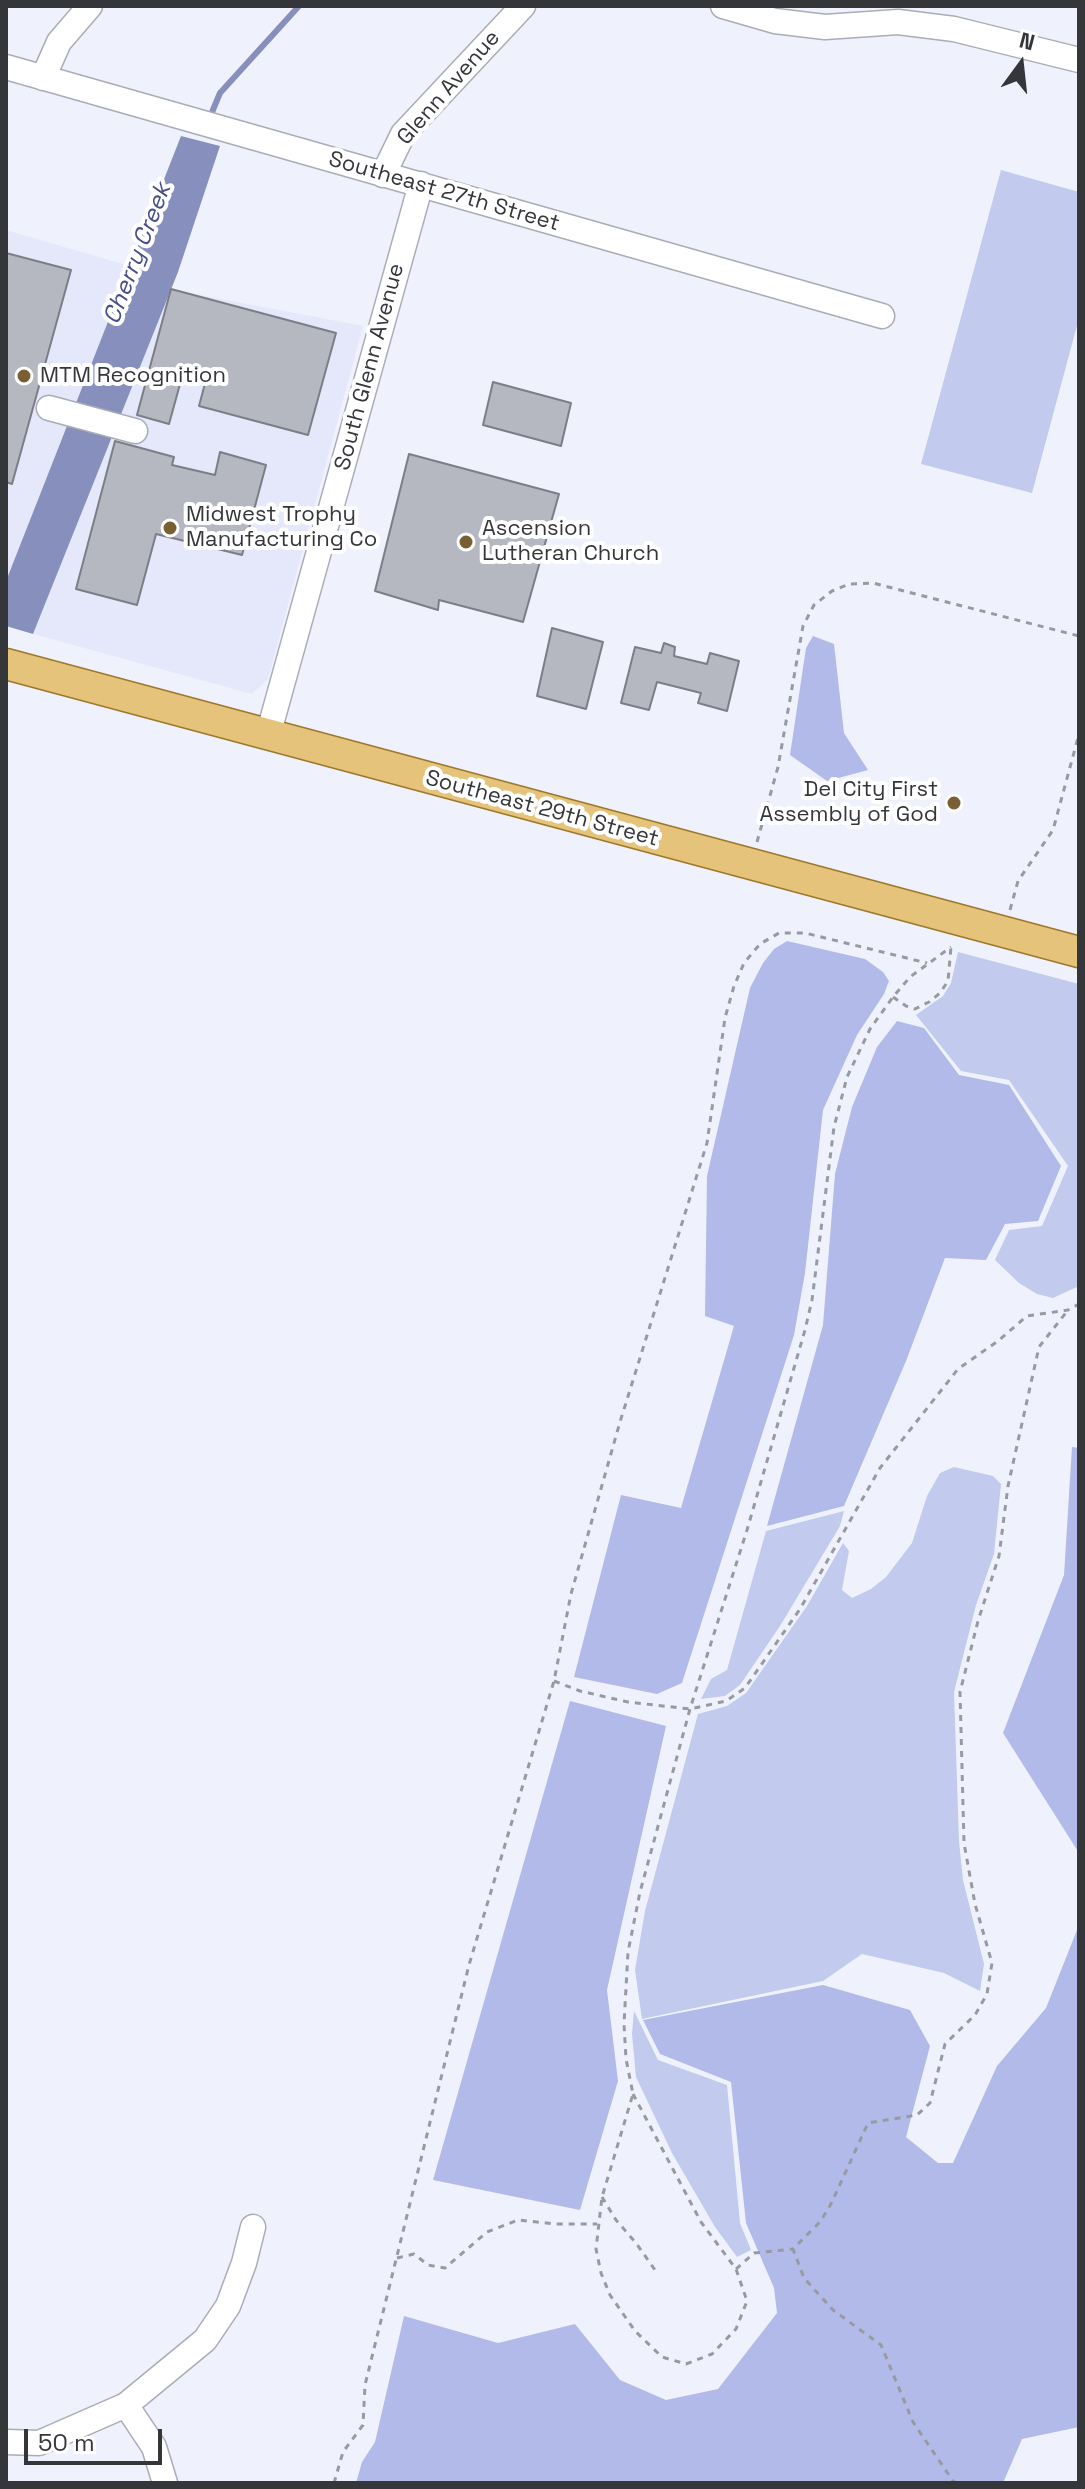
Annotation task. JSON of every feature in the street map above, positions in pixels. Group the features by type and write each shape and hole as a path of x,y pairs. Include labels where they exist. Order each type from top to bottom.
{"main road":[{"name":"Southeast 29th Street","path":"6,664 1079,952"}],"street":[{"path":"43,78 59,42 90,6"},
{"name":"Glenn Avenue","path":"383,175 403,134 523,6"},
{"path":"723,6 775,21 825,27 898,22 954,29 1079,60"},
{"name":"Southeast 27th Street","path":"6,67 882,316"},
{"name":"South Glenn Avenue","path":"268,735 421,184"},
{"path":"49,408 135,431"},
{"path":"6,2442 39,2443 126,2405 205,2340 228,2306 253,2227"},
{"path":"126,2405 154,2447 165,2483"}],"path":[{"path":"751,864 778,767 803,626 814,605 832,591 849,584 873,583 1079,636"},
{"path":"1004,932 1018,881 1053,830 1079,734"},
{"path":"334,2483 343,2452 363,2425 365,2385 469,1965 554,1681 575,1580 620,1422 707,1143 725,1018 744,963 760,944 779,933 805,933 927,963"},
{"path":"633,2094 602,2197 596,2249 610,2295 635,2331 662,2357 686,2364 712,2354 736,2329 747,2301 736,2269 701,2222 633,2094 626,2059 624,2024 628,1952 643,1879 690,1709 747,1530 805,1330 841,1095 858,1051 893,997 910,977 951,947 948,981 940,993 915,1009 893,997"},
{"path":"554,1681 580,1691 628,1702 690,1709 726,1701 745,1688 800,1609 880,1468 958,1369 1027,1316 1068,1310 1079,1304"},
{"path":"736,2269 754,2253 793,2249 820,2222 868,2123 917,2115 930,2103 945,2044 975,2015 987,1994 992,1963 975,1904 964,1843 960,1692 999,1556 1008,1486 1039,1347 1068,1310"},
{"path":"602,2197 655,2270"},
{"path":"397,2258 414,2254 428,2265 445,2268 487,2232 518,2220 597,2224"},
{"path":"793,2249 804,2278 833,2310 881,2345 913,2422 957,2483"}],"shaded area":[{"path":"1001,170 1079,192 1079,318 1032,493 921,464"},
{"path":"6,230 130,266 6,581"},
{"path":"169,289 363,326 268,679 252,694 33,634"},
{"path":"813,636 834,644 844,733 868,770 827,781 790,755 806,648"},
{"path":"787,941 865,959 883,972 889,981 857,1035 823,1110 805,1273 794,1335 682,1683 657,1694 574,1677 621,1495 681,1508 734,1326 705,1316 707,1176 750,988 774,949"},
{"path":"958,952 1079,984 1079,1286 1053,1298 1037,1294 1019,1283 995,1260 1009,1230 1042,1226 1068,1166 1009,1080 961,1071 916,1015 943,996 951,983"},
{"path":"897,1021 924,1028 959,1075 1009,1085 1061,1166 1038,1221 1005,1224 986,1260 945,1258 906,1361 844,1506 767,1526 823,1325 835,1174 852,1107 877,1047"},
{"path":"1072,1447 1079,1448 1079,1853 1003,1733 1064,1575"},
{"path":"954,1467 993,1476 1001,1484 994,1554 976,1605 954,1692 959,1841 963,1880 984,1964 980,1991 944,1973 862,1954 823,1981 642,2019 635,1970 645,1911 698,1714 727,1706 746,1693 807,1606 843,1543 849,1551 842,1590 852,1598 886,1577 912,1543 927,1496 940,1473"},
{"path":"844,1511 840,1526 780,1626 740,1685 725,1696 701,1699 711,1679 727,1670 766,1531"},
{"path":"570,1701 666,1726 607,1990 618,2081 580,2210 433,2180"},
{"path":"1079,1925 1079,2427 1022,2439 1003,2483 356,2483 362,2462 375,2442 404,2316 498,2343 575,2324 620,2380 666,2400 718,2389 777,2313 774,2288 746,2223 731,2082 660,2054 643,2020 823,1985 910,2010 930,2046 906,2137 938,2163 953,2163 997,2066 1046,2008"},
{"path":"634,2011 658,2060 727,2085 740,2223 751,2250 737,2257 715,2227 672,2153 636,2077 632,2034"}],"water":[{"path":"181,136 220,146 178,272 33,634 6,626 6,581"}],"building":[{"name":"MTM Recognition","path":"6,253 71,270 12,484 6,482"},
{"path":"171,289 336,333 308,435 199,406 208,372 185,366 169,424 137,415"},
{"path":"493,382 571,403 561,446 483,425"},
{"name":"Midwest Trophy Manufacturing Co","path":"115,441 174,457 172,465 215,475 220,452 266,465 242,555 156,534 137,605 76,589"},
{"name":"Ascension Lutheran Church","path":"409,454 559,494 523,622 439,600 438,610 375,591"},
{"path":"552,628 603,642 586,709 537,696"},
{"path":"664,643 675,647 674,656 707,664 710,653 739,661 727,711 698,703 701,693 657,682 649,710 621,703 635,647 661,653"}],"waterway":[{"name":"Cherry Creek","path":"210,117 220,93 299,6"}],"place":[{"name":"MTM Recognition","path":"24,376"},
{"name":"Midwest Trophy Manufacturing Co","path":"170,528"},
{"name":"Ascension Lutheran Church","path":"466,542"},
{"name":"Del City First Assembly of God","path":"954,803"}]}
